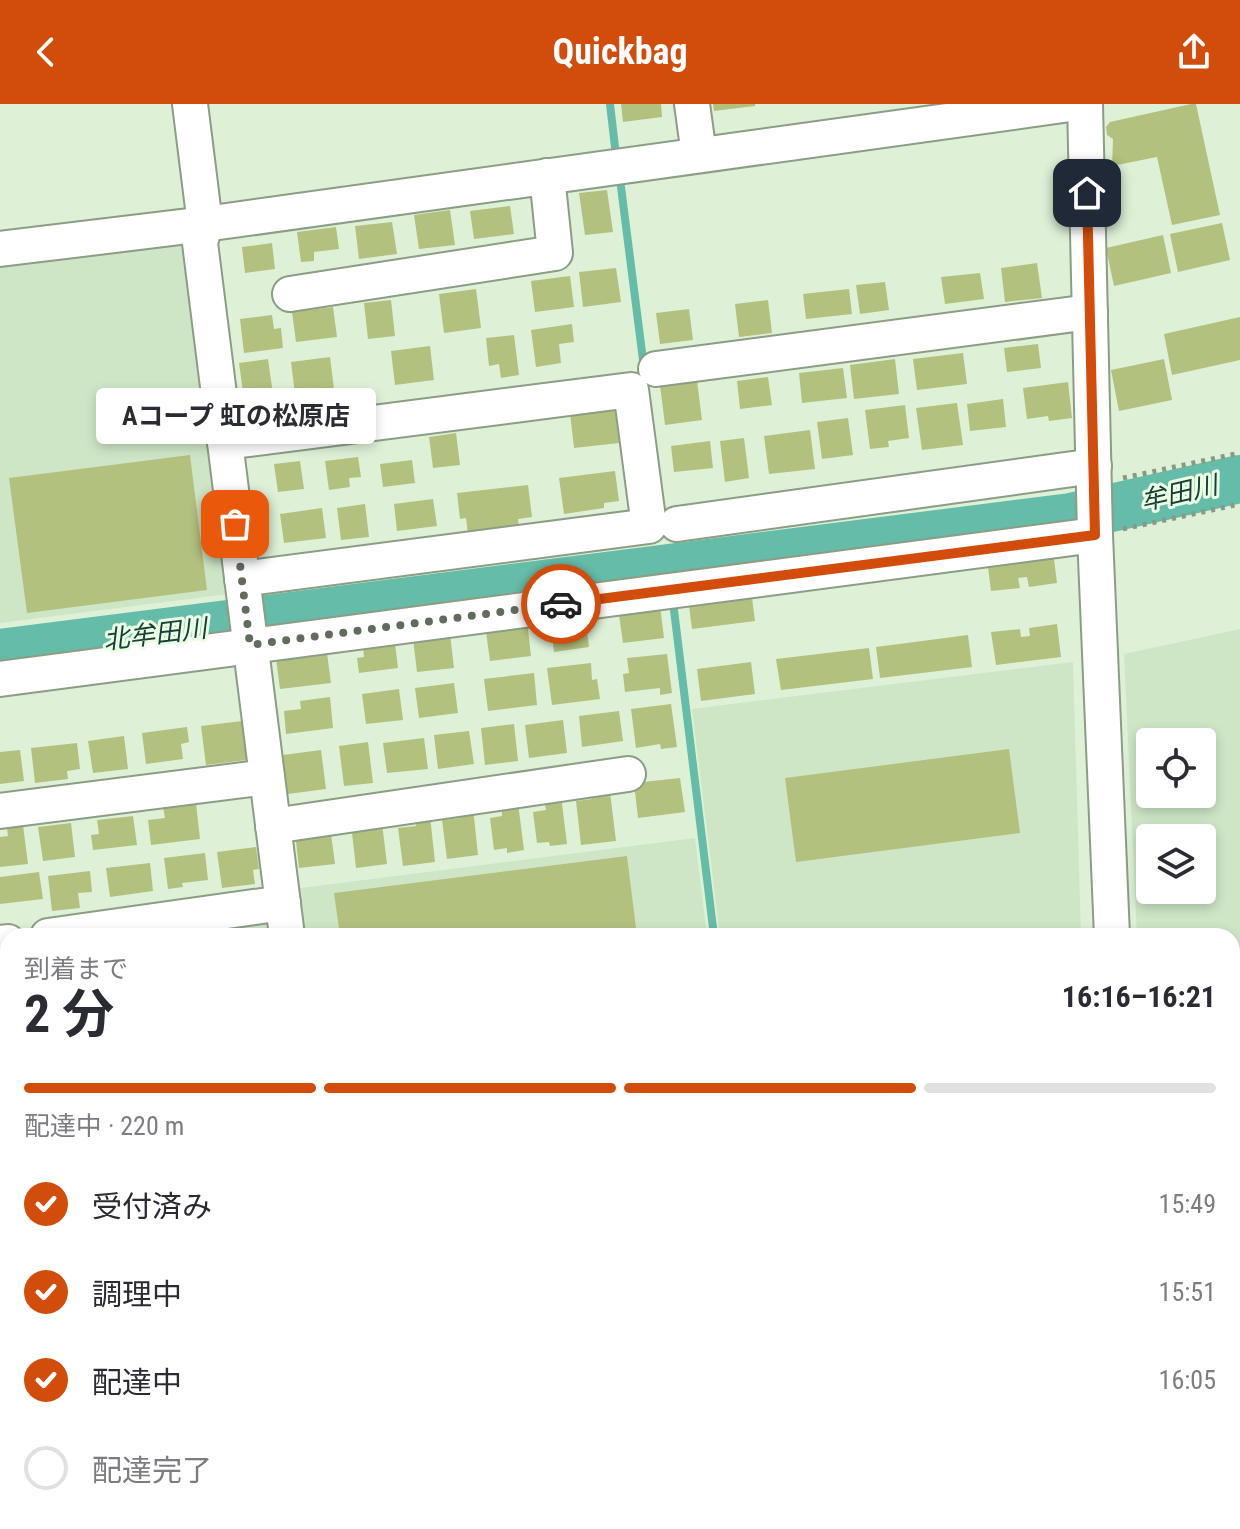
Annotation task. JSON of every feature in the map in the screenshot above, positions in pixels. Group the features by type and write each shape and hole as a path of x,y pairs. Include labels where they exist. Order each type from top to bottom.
{"street":[{"path":"166,928 285,920 200,243 205,224 190,104"},
{"path":"692,104 699,155"},
{"path":"0,249 205,224 1070,104"},
{"path":"1085,104 1095,532 1112,928"},
{"path":"290,294 555,253 547,176"},
{"path":"656,369 1090,312"},
{"path":"225,442 631,390 649,526 244,592"},
{"path":"677,524 1094,478"},
{"path":"0,679 1095,532"},
{"path":"273,826 628,774"},
{"path":"0,811 267,777"}],"path":[{"path":"1094,478 1118,479 1240,453"},
{"path":"1095,532 1240,504"}],"shaded area":[{"path":"189,236 236,593 0,623 0,261"},
{"path":"1240,629 1240,928 1137,928 1124,654"},
{"path":"1073,662 1081,928 719,928 692,709"},
{"path":"695,838 706,928 298,928 293,889"},
{"path":"274,914 276,928 177,928"}],"building":[{"path":"621,104 661,104 662,117 623,122"},
{"path":"713,104 755,104 755,106 714,111"},
{"path":"1196,104 1220,215 1172,225 1157,157 1112,166 1113,139 1107,135 1106,127 1110,122"},
{"path":"607,190 613,232 585,235 579,193"},
{"path":"510,206 514,234 474,239 470,211"},
{"path":"450,210 455,245 419,249 414,215"},
{"path":"392,222 397,254 359,259 355,226"},
{"path":"1222,223 1230,260 1178,272 1170,234"},
{"path":"336,227 339,249 314,252 314,261 301,262 297,232"},
{"path":"1163,235 1171,273 1114,286 1106,248"},
{"path":"272,243 275,269 245,273 242,247"},
{"path":"1037,263 1042,298 1005,302 1001,268"},
{"path":"616,268 621,302 583,307 579,272"},
{"path":"980,273 984,299 945,304 941,277"},
{"path":"570,276 574,307 535,312 531,281"},
{"path":"885,282 889,310 860,314 856,285"},
{"path":"476,289 481,328 444,333 439,294"},
{"path":"849,289 852,314 806,319 803,294"},
{"path":"391,300 395,336 368,339 364,303"},
{"path":"768,300 772,333 739,337 735,304"},
{"path":"333,307 337,337 296,342 292,312"},
{"path":"689,309 693,340 660,344 656,313"},
{"path":"272,315 274,329 281,328 283,348 244,353 240,319"},
{"path":"1240,317 1240,360 1172,375 1164,334"},
{"path":"572,324 574,342 559,344 561,363 536,367 531,330"},
{"path":"514,335 519,375 501,378 499,364 489,366 486,338"},
{"path":"1038,344 1041,368 1007,372 1004,348"},
{"path":"430,346 434,380 395,385 391,351"},
{"path":"963,353 967,384 917,390 913,359"},
{"path":"330,357 334,389 295,394 291,362"},
{"path":"268,359 273,394 261,395 262,404 245,406 239,363"},
{"path":"895,359 899,394 854,399 850,365"},
{"path":"1164,359 1172,400 1119,411 1111,370"},
{"path":"843,368 847,398 802,403 799,373"},
{"path":"768,377 772,405 740,409 737,381"},
{"path":"697,381 702,420 665,425 660,385"},
{"path":"1068,382 1072,418 1049,421 1048,416 1027,419 1023,388"},
{"path":"1003,399 1006,427 970,431 967,404"},
{"path":"957,403 963,445 922,450 916,408"},
{"path":"905,405 909,438 888,441 889,447 870,449 865,410"},
{"path":"615,408 619,443 574,448 570,413"},
{"path":"848,418 853,455 822,459 817,422"},
{"path":"810,430 815,469 769,474 764,436"},
{"path":"456,433 460,465 433,468 429,437"},
{"path":"744,438 749,478 725,482 720,441"},
{"path":"710,441 713,468 674,472 671,446"},
{"path":"190,455 207,590 27,613 9,478"},
{"path":"358,457 361,477 349,478 350,487 329,490 325,461"},
{"path":"412,460 415,483 383,487 380,464"},
{"path":"300,461 304,489 278,492 274,464"},
{"path":"615,471 619,501 604,503 604,508 564,514 559,478"},
{"path":"528,485 532,517 518,519 519,528 468,534 466,518 460,519 457,493"},
{"path":"433,499 437,526 397,531 394,504"},
{"path":"365,504 369,537 341,540 337,508"},
{"path":"322,508 326,538 284,543 280,514"},
{"path":"1053,551 1057,583 1029,587 1027,577 1018,578 1020,588 991,591 987,559"},
{"path":"751,590 755,621 692,629 688,598"},
{"path":"660,606 664,638 623,643 619,615"},
{"path":"585,615 589,647 554,652 550,619"},
{"path":"527,621 531,656 490,661 486,632 502,631 501,624"},
{"path":"1057,624 1061,657 996,665 991,632 1020,629 1021,637 1030,636 1029,628"},
{"path":"450,634 454,668 417,672 413,639"},
{"path":"968,635 972,667 880,678 876,647"},
{"path":"395,643 398,668 359,673 357,658 364,657 363,647"},
{"path":"869,648 873,679 781,690 776,659"},
{"path":"327,653 331,683 280,689 276,659"},
{"path":"667,654 672,693 660,695 660,688 625,692 623,674 629,673 627,658"},
{"path":"751,662 755,694 701,701 697,669"},
{"path":"591,663 592,680 597,679 600,699 552,705 547,668"},
{"path":"534,673 537,705 488,711 484,679"},
{"path":"454,683 458,713 419,718 415,688"},
{"path":"399,689 403,720 366,724 362,694"},
{"path":"330,697 333,728 286,734 284,711 301,709 300,701"},
{"path":"671,704 677,747 661,749 660,744 636,748 631,709"},
{"path":"619,711 623,741 582,747 579,716"},
{"path":"563,720 567,753 529,758 525,725"},
{"path":"242,721 247,760 206,765 201,726"},
{"path":"514,724 518,761 485,765 481,728"},
{"path":"187,727 189,742 181,744 183,759 146,764 142,733"},
{"path":"469,731 474,764 438,769 434,735"},
{"path":"124,736 128,769 93,773 88,741"},
{"path":"424,738 428,769 387,773 383,743"},
{"path":"368,742 373,783 344,786 339,746"},
{"path":"77,743 80,769 67,771 68,779 35,783 31,748"},
{"path":"1009,749 1020,833 796,862 785,778"},
{"path":"20,750 24,781 0,784 0,752"},
{"path":"321,750 326,789 288,794 283,755"},
{"path":"680,778 685,812 638,818 634,783"},
{"path":"610,792 616,841 581,845 576,801"},
{"path":"561,796 567,844 550,846 549,842 537,843 533,812 546,810 544,798"},
{"path":"196,803 200,839 151,845 148,820 165,818 163,807"},
{"path":"518,803 524,850 507,853 507,848 494,850 490,818 502,816 501,805"},
{"path":"473,808 478,855 447,859 442,820 460,818 459,810"},
{"path":"133,816 137,845 93,850 91,835 99,834 97,820"},
{"path":"430,816 435,862 403,866 398,828 416,826 415,818"},
{"path":"71,823 75,857 43,861 38,827"},
{"path":"382,823 387,864 356,868 352,833 372,830 371,825"},
{"path":"23,825 28,864 0,867 0,837 8,836 7,828"},
{"path":"295,833 331,834 335,864 299,868"},
{"path":"256,847 259,869 253,870 255,884 222,888 217,852"},
{"path":"205,853 208,880 182,883 183,887 168,889 164,858"},
{"path":"627,856 636,928 339,928 334,893"},
{"path":"150,863 153,891 110,897 106,868"},
{"path":"90,871 92,892 78,893 80,908 52,911 48,876"},
{"path":"39,872 43,899 0,904 0,877"}],"waterway":[{"path":"610,104 615,147"},
{"path":"621,187 644,368"},
{"name":"北牟田川","path":"0,653 1071,517 1240,479"},
{"path":"673,602 713,928"}],"way so far":[{"path":"235,524 250,645 561,604"}],"place":[{"name":"Aコープ 虹の松原店","path":"235,524"}],"route":[{"path":"561,604 1095,535 1087,193"}],"water label":[{"name":"牟田川","path":"1179,493"}]}
